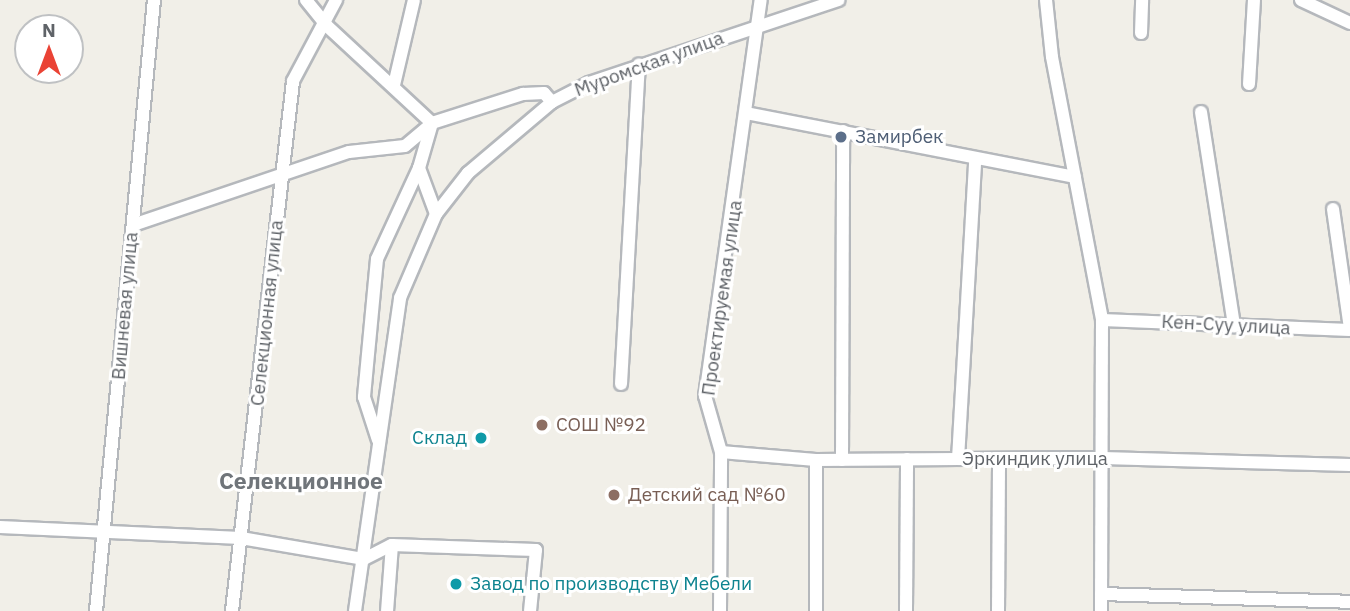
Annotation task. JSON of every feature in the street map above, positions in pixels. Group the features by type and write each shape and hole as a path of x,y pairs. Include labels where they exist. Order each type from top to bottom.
{"street":[{"name":"Вишневая улица","path":"96,611 154,0"},
{"path":"306,0 326,25 394,85 432,123"},
{"name":"Селекционная улица","path":"232,611 293,81 303,55 326,25 336,0"},
{"path":"394,85 414,0"},
{"name":"Проектируемая улица","path":"720,611 721,452 705,396 761,0"},
{"name":"Муромская улица","path":"364,558 378,440 400,298 436,214 468,173 552,102 639,65 839,0"},
{"path":"1046,0 1102,320 1101,611"},
{"path":"1141,33 1142,0"},
{"path":"1249,84 1254,0"},
{"path":"1301,0 1350,23"},
{"path":"621,384 639,65"},
{"path":"133,225 349,152 405,146 432,123 523,94 544,93 552,102"},
{"path":"1201,112 1234,326"},
{"path":"746,113 975,160 1075,177"},
{"path":"378,440 364,397 377,259 419,167 432,123"},
{"path":"842,460 843,131"},
{"path":"958,460 975,160"},
{"path":"419,167 436,214"},
{"path":"1333,209 1350,330"},
{"name":"Кен-Суу улица","path":"1102,320 1350,330"},
{"name":"Эркиндик улица","path":"721,452 816,460 1103,458 1350,465"},
{"path":"906,611 907,459"},
{"path":"816,460 816,611"},
{"path":"998,611 999,460"},
{"path":"0,527 104,534 241,538 364,558 392,545 536,550 530,611"},
{"path":"387,611 392,545"},
{"path":"355,611 364,558"},
{"path":"1101,594 1350,602"}],"place":[{"name":"Замирбек","path":"841,137"},
{"name":"СОШ №92","path":"542,425"},
{"name":"Склад","path":"481,438"},
{"name":"Детский сад №60","path":"614,495"},
{"name":"Завод по производству Мебели","path":"456,584"}],"district":[{"name":"Селекционное","path":"301,480"}]}
